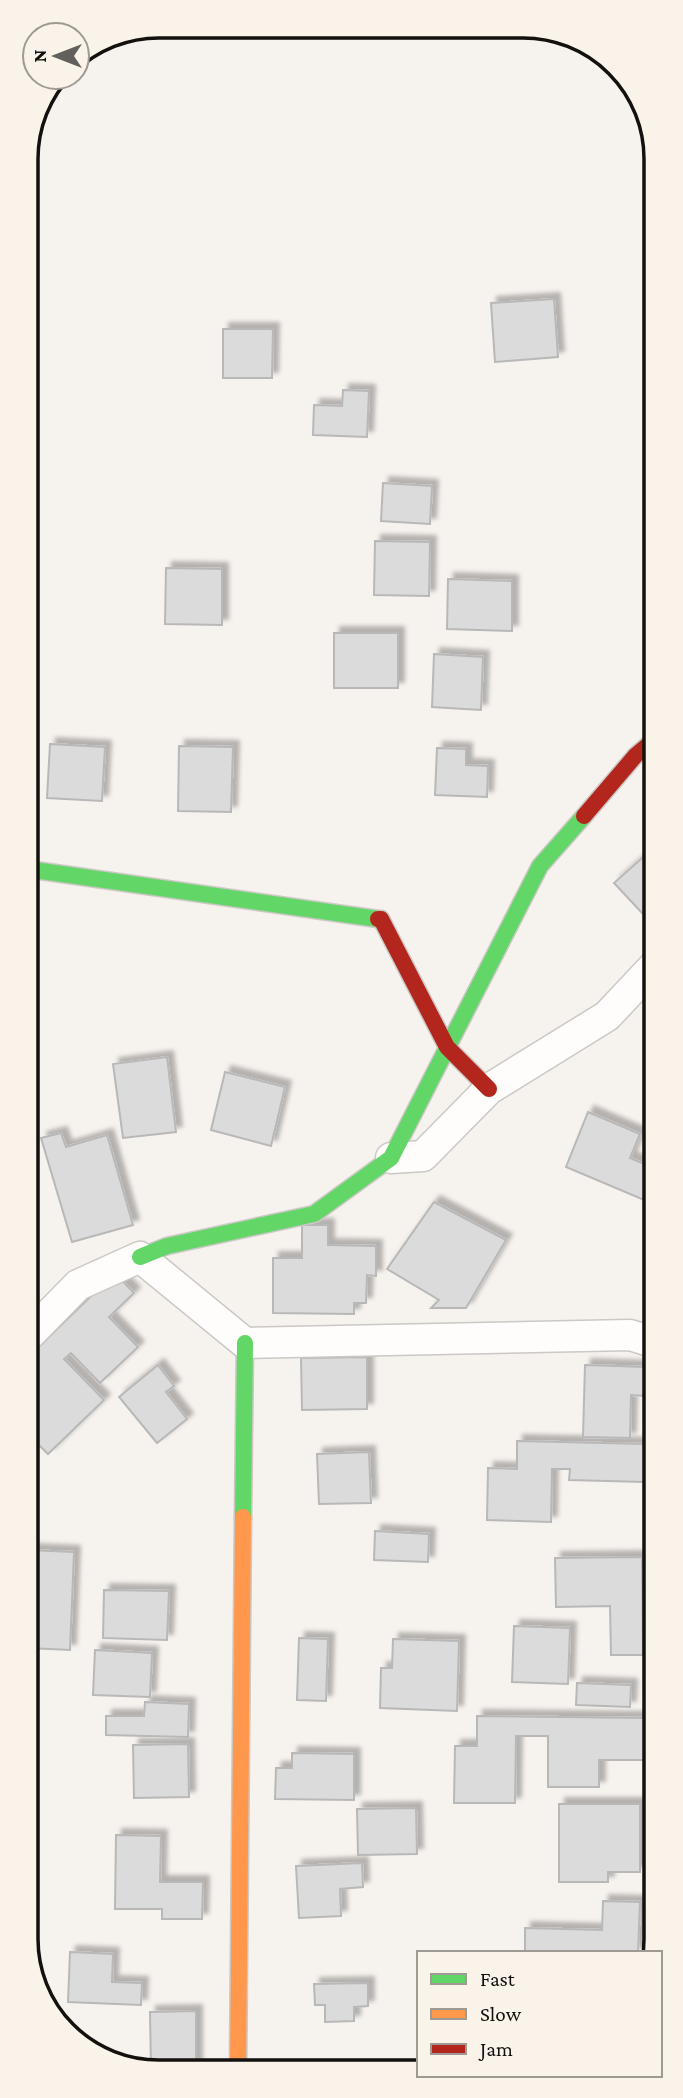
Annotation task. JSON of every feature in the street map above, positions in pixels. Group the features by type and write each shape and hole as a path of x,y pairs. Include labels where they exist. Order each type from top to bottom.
{"street":[{"path":"38,1325 78,1285 167,1245 314,1214 391,1158 540,866 644,748"},
{"path":"39,871 381,919 447,1047 489,1089"},
{"path":"391,1158 423,1156 489,1089 607,1016 644,977"},
{"path":"140,1257 245,1343 630,1335 644,1339"},
{"path":"238,2060 245,1343"}],"building":[{"path":"554,299 558,357 495,362 491,303"},
{"path":"223,329 273,329 272,378 223,378"},
{"path":"343,390 369,391 367,437 313,435 314,405 342,406"},
{"path":"383,483 432,486 430,524 381,521"},
{"path":"375,541 430,542 429,596 374,595"},
{"path":"166,568 222,569 222,625 165,624"},
{"path":"448,579 512,581 512,631 447,629"},
{"path":"334,633 398,633 398,688 334,688"},
{"path":"434,654 483,657 481,710 432,707"},
{"path":"50,744 105,747 102,801 47,798"},
{"path":"179,746 233,747 231,812 178,811"},
{"path":"437,748 466,749 466,765 488,766 487,797 435,795"},
{"path":"644,856 644,915 614,883"},
{"path":"167,1057 176,1132 123,1138 113,1064"},
{"path":"225,1072 285,1087 271,1146 211,1130"},
{"path":"588,1112 640,1134 630,1158 644,1164 644,1200 566,1167"},
{"path":"61,1133 66,1147 107,1135 133,1225 72,1242 41,1138"},
{"path":"434,1202 506,1240 466,1308 431,1308 439,1300 387,1269"},
{"path":"302,1225 328,1225 328,1245 376,1246 376,1276 367,1275 366,1303 354,1303 354,1314 273,1313 273,1258 302,1258"},
{"path":"115,1273 134,1293 109,1317 138,1347 100,1383 71,1353 64,1359 104,1400 48,1454 38,1444 38,1347"},
{"path":"367,1357 367,1409 302,1410 301,1358"},
{"path":"158,1365 174,1386 166,1392 187,1419 157,1443 119,1397"},
{"path":"585,1365 644,1367 644,1396 631,1395 630,1438 583,1437"},
{"path":"517,1441 644,1444 644,1482 569,1480 570,1469 552,1469 551,1522 487,1520 488,1468 517,1469"},
{"path":"369,1452 371,1503 319,1504 317,1454"},
{"path":"375,1531 429,1534 428,1562 374,1560"},
{"path":"38,1550 74,1552 70,1650 38,1648"},
{"path":"642,1557 643,1655 611,1655 610,1606 556,1607 555,1558"},
{"path":"104,1590 169,1591 167,1640 103,1638"},
{"path":"514,1626 570,1628 568,1684 512,1682"},
{"path":"299,1638 328,1639 326,1701 297,1700"},
{"path":"393,1639 459,1641 457,1711 380,1708 381,1668 392,1668"},
{"path":"95,1650 152,1653 150,1697 93,1695"},
{"path":"577,1683 631,1685 630,1707 576,1705"},
{"path":"145,1702 189,1704 188,1737 106,1735 106,1716 144,1716"},
{"path":"477,1716 644,1718 644,1760 599,1760 599,1787 548,1787 548,1736 516,1736 515,1803 454,1803 455,1746 477,1746"},
{"path":"188,1744 189,1797 134,1798 133,1745"},
{"path":"292,1753 354,1754 354,1800 275,1799 276,1768 292,1768"},
{"path":"559,1804 640,1804 640,1872 608,1872 608,1882 559,1882"},
{"path":"416,1808 417,1854 358,1855 357,1809"},
{"path":"116,1835 161,1836 160,1882 203,1882 202,1919 162,1919 162,1909 115,1909"},
{"path":"362,1863 363,1887 340,1889 341,1916 299,1918 296,1866"},
{"path":"603,1901 640,1902 638,1951 525,1951 525,1928 602,1930"},
{"path":"70,1952 113,1954 112,1982 142,1983 141,2005 68,2002"},
{"path":"368,1983 368,2006 354,2007 354,2021 325,2022 325,2005 315,2005 314,1984"},
{"path":"196,2011 196,2060 151,2059 150,2012"}],"traffic: fast":[{"path":"140,1257 167,1246 314,1214 391,1158 540,866 584,816"},
{"path":"39,871 378,919"},
{"path":"243,1517 245,1343"}],"traffic: slow":[{"path":"238,2060 243,1517"}],"traffic: jam":[{"path":"584,816 644,748"},
{"path":"378,919 381,919 447,1047 489,1089"}]}
